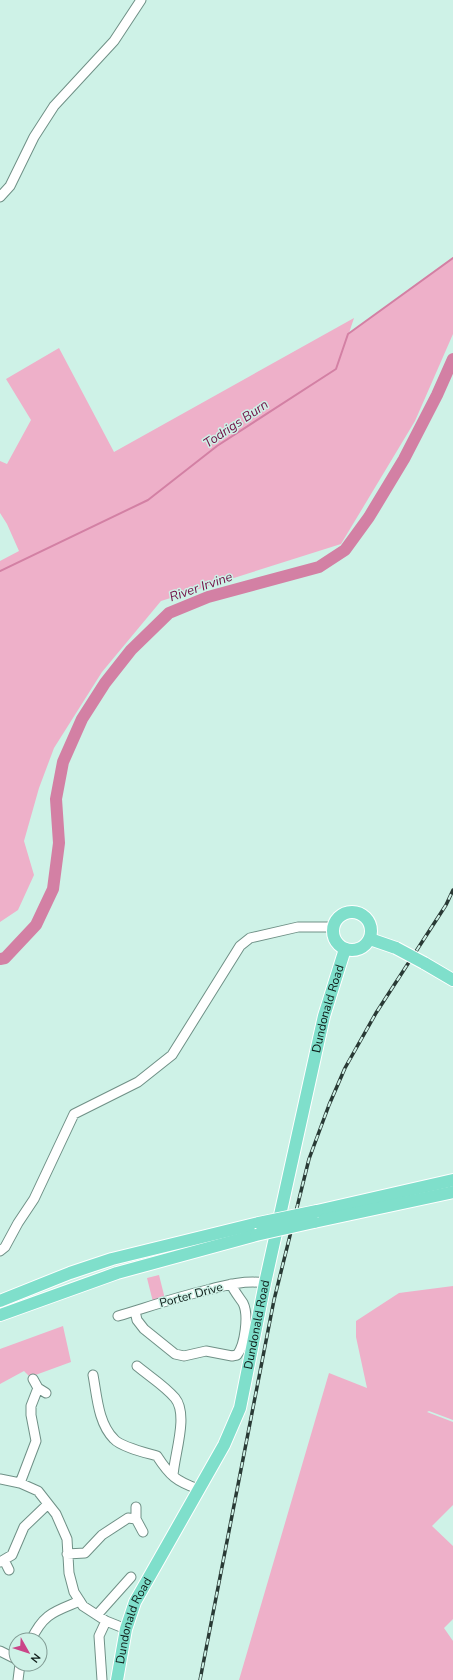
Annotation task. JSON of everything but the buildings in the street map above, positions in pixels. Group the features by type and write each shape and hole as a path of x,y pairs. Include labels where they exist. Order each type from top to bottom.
{"main road":[{"path":"349,912 356,913 368,920 371,927 370,939 360,949 344,949 335,940 334,927 337,920 342,915 349,912"},
{"path":"370,939 396,948 424,962 453,980"},
{"name":"Dundonald Road","path":"117,1680 126,1629 135,1602 224,1445 240,1408 265,1283 324,1016 344,949"},
{"path":"0,1315 117,1273 256,1235 315,1216 453,1180"},
{"path":"0,1301 70,1273 112,1259 259,1223 315,1216 453,1192"}],"street":[{"path":"0,197 10,186 34,137 54,106 114,41 141,0"},
{"path":"0,1251 5,1247 18,1223 34,1199 74,1114 138,1082 172,1055 240,946 250,938 298,927 334,927"},
{"name":"Porter Drive","path":"118,1316 231,1284 255,1281 265,1283"},
{"path":"135,1311 137,1320 144,1329 175,1354 184,1356 206,1351 232,1356 237,1355 242,1349 246,1314 242,1303 231,1284"},
{"path":"136,1366 174,1397 179,1405 181,1418 173,1476"},
{"path":"93,1374 102,1421 114,1440 157,1456 168,1473 184,1484 198,1489"},
{"path":"20,1483 36,1441 31,1416 31,1406 42,1390 33,1379"},
{"path":"0,1479 20,1483 38,1491 56,1514 66,1539 69,1573 74,1592 83,1606 106,1621 126,1629"},
{"path":"9,1570 2,1561 12,1555 24,1527 48,1504"},
{"path":"136,1507 136,1520 143,1532"},
{"path":"68,1554 85,1553 102,1535 115,1525 128,1518 136,1520"},
{"path":"97,1615 131,1576"},
{"path":"35,1632 41,1621 56,1611 80,1601"},
{"path":"102,1680 99,1636 106,1621"}],"shaded area":[{"path":"453,257 453,334 415,421 341,544 161,601 102,672 54,748 39,788 24,841 34,875 18,910 0,922 0,561 19,551 7,524 0,513 0,461 7,464 31,420 6,379 59,348 114,452 354,318 349,333"},
{"path":"159,1275 165,1299 153,1302 147,1278"},
{"path":"453,1286 453,1420 429,1411 427,1412 453,1422 453,1505 432,1526 453,1546 453,1619 444,1628 453,1641 453,1680 239,1680 329,1373 367,1388 356,1337 356,1321 399,1293"},
{"path":"63,1326 71,1362 30,1377 24,1371 0,1384 0,1349"}],"waterway":[{"name":"Todrigs Burn","path":"0,571 148,500 217,446 336,369 348,334 453,258"},
{"name":"River Irvine","path":"0,959 5,958 36,925 53,889 59,843 56,799 63,762 82,719 105,683 131,650 169,613 208,597 319,567 345,550 369,517 404,459 437,395 453,359"}],"railway":[{"path":"200,1680 274,1300 309,1159 329,1105 345,1068 376,1013 446,905 453,890"}]}
